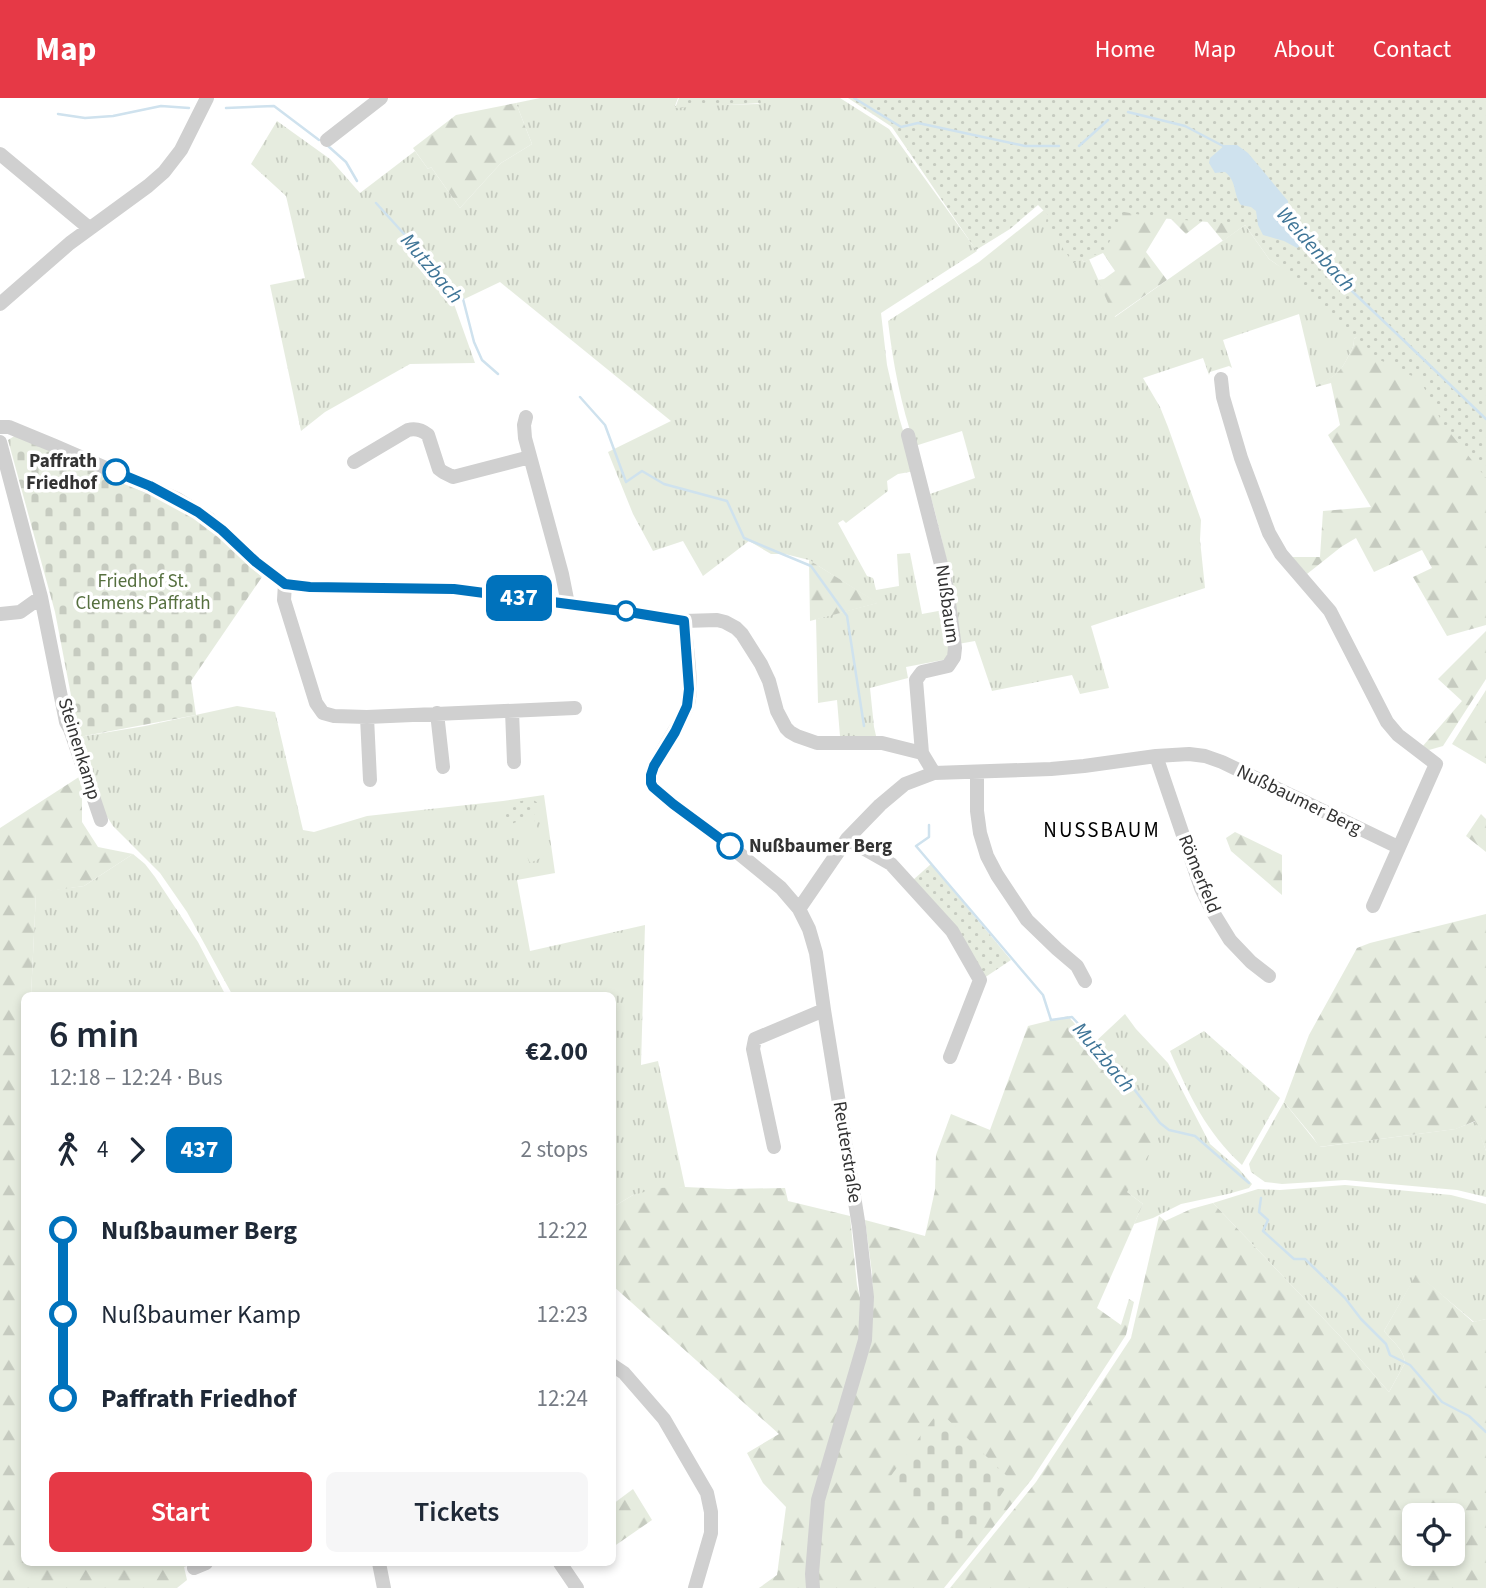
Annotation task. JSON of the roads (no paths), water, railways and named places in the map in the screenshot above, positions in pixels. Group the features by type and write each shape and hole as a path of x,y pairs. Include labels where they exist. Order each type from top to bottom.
{"street":[{"path":"0,304 89,229 164,172 181,150 207,98"},
{"path":"327,141 380,98"},
{"path":"0,154 89,229"},
{"path":"1221,379 1223,397 1241,458 1269,533 1281,554 1330,611 1387,722 1398,735 1436,764 1373,906"},
{"path":"526,417 524,425 530,457 568,604"},
{"path":"0,428 9,427 177,499 209,519 256,562 285,584 310,587 454,589 684,621 725,622 736,628 750,646 766,673 781,720 786,728 797,736 817,743 882,743 922,753 934,773"},
{"path":"354,462 413,429 428,435 439,469 449,476 530,457"},
{"name":"Nußbaum","path":"908,435 947,588 955,648 954,657 948,666 922,672 916,680 922,753"},
{"name":"Steinenkamp","path":"0,442 41,597 66,722 101,820"},
{"path":"285,584 284,600 316,703 323,713 367,717 575,708"},
{"path":"0,614 20,612 41,597"},
{"name":"Reuterstraße","path":"684,621 689,689 687,706 654,766 651,783 780,888 799,909 809,929 816,953 859,1227 867,1297 865,1340 818,1500 813,1588"},
{"path":"512,711 514,761"},
{"path":"437,713 443,767"},
{"path":"367,717 370,780"},
{"name":"Nußbaumer Berg","path":"799,909 848,839 880,805 905,784 934,773 1084,766 1156,756 1205,756 1398,847"},
{"name":"Römerfeld","path":"1156,756 1198,879 1214,914 1230,940 1269,976"},
{"path":"977,772 977,811 987,856 1027,920 1077,966 1085,981"},
{"path":"848,839 891,864 952,931 980,980 950,1057"},
{"path":"774,1147 753,1049 755,1039 824,1010"},
{"path":"616,1368 624,1373 664,1419 707,1493 711,1512 711,1534 695,1588"},
{"path":"380,1566 384,1588"},
{"path":"561,1566 577,1588"}],"water":[{"path":"1225,145 1237,145 1248,153 1288,201 1288,209 1298,224 1304,243 1297,248 1263,235 1256,211 1241,205 1229,176 1225,172 1215,173 1209,163 1210,158"}],"waterway":[{"name":"Weidenbach","path":"854,98 901,127 918,123 1025,146 1059,146"},
{"name":"Mutzbach","path":"58,114 85,118 113,116 161,106 189,108"},
{"name":"Mutzbach","path":"226,108 274,106 319,140"},
{"name":"Weidenbach","path":"1128,112 1185,126 1225,147"},
{"name":"Weidenbach","path":"1079,146 1108,120"},
{"name":"Mutzbach","path":"328,146 346,162 357,181"},
{"name":"Mutzbach","path":"376,203 463,299 474,342 482,360 498,374"},
{"name":"Weidenbach","path":"1300,234 1331,271 1486,419"},
{"name":"Mutzbach","path":"580,397 605,425 626,482 642,471 664,484 727,501 744,538 811,566 847,616 864,726"},
{"name":"Mutzbach","path":"929,825 929,837 916,846 1043,995 1051,1020 1072,1017 1111,1059 1160,1123 1169,1130 1195,1136 1249,1183"},
{"name":"Mutzbach","path":"1261,1198 1259,1212 1268,1220 1263,1231 1294,1259 1305,1259 1386,1344 1390,1355 1410,1365 1442,1402 1469,1416 1486,1432"}],"place":[{"name":"Paffrath Friedhof","path":"116,472"},
{"name":"Nußbaumer Berg","path":"730,846"}],"district":[{"name":"NUSSBAUM","path":"1102,830"}],"park label":[{"name":"Friedhof St. Clemens Paffrath","path":"143,592"}]}
